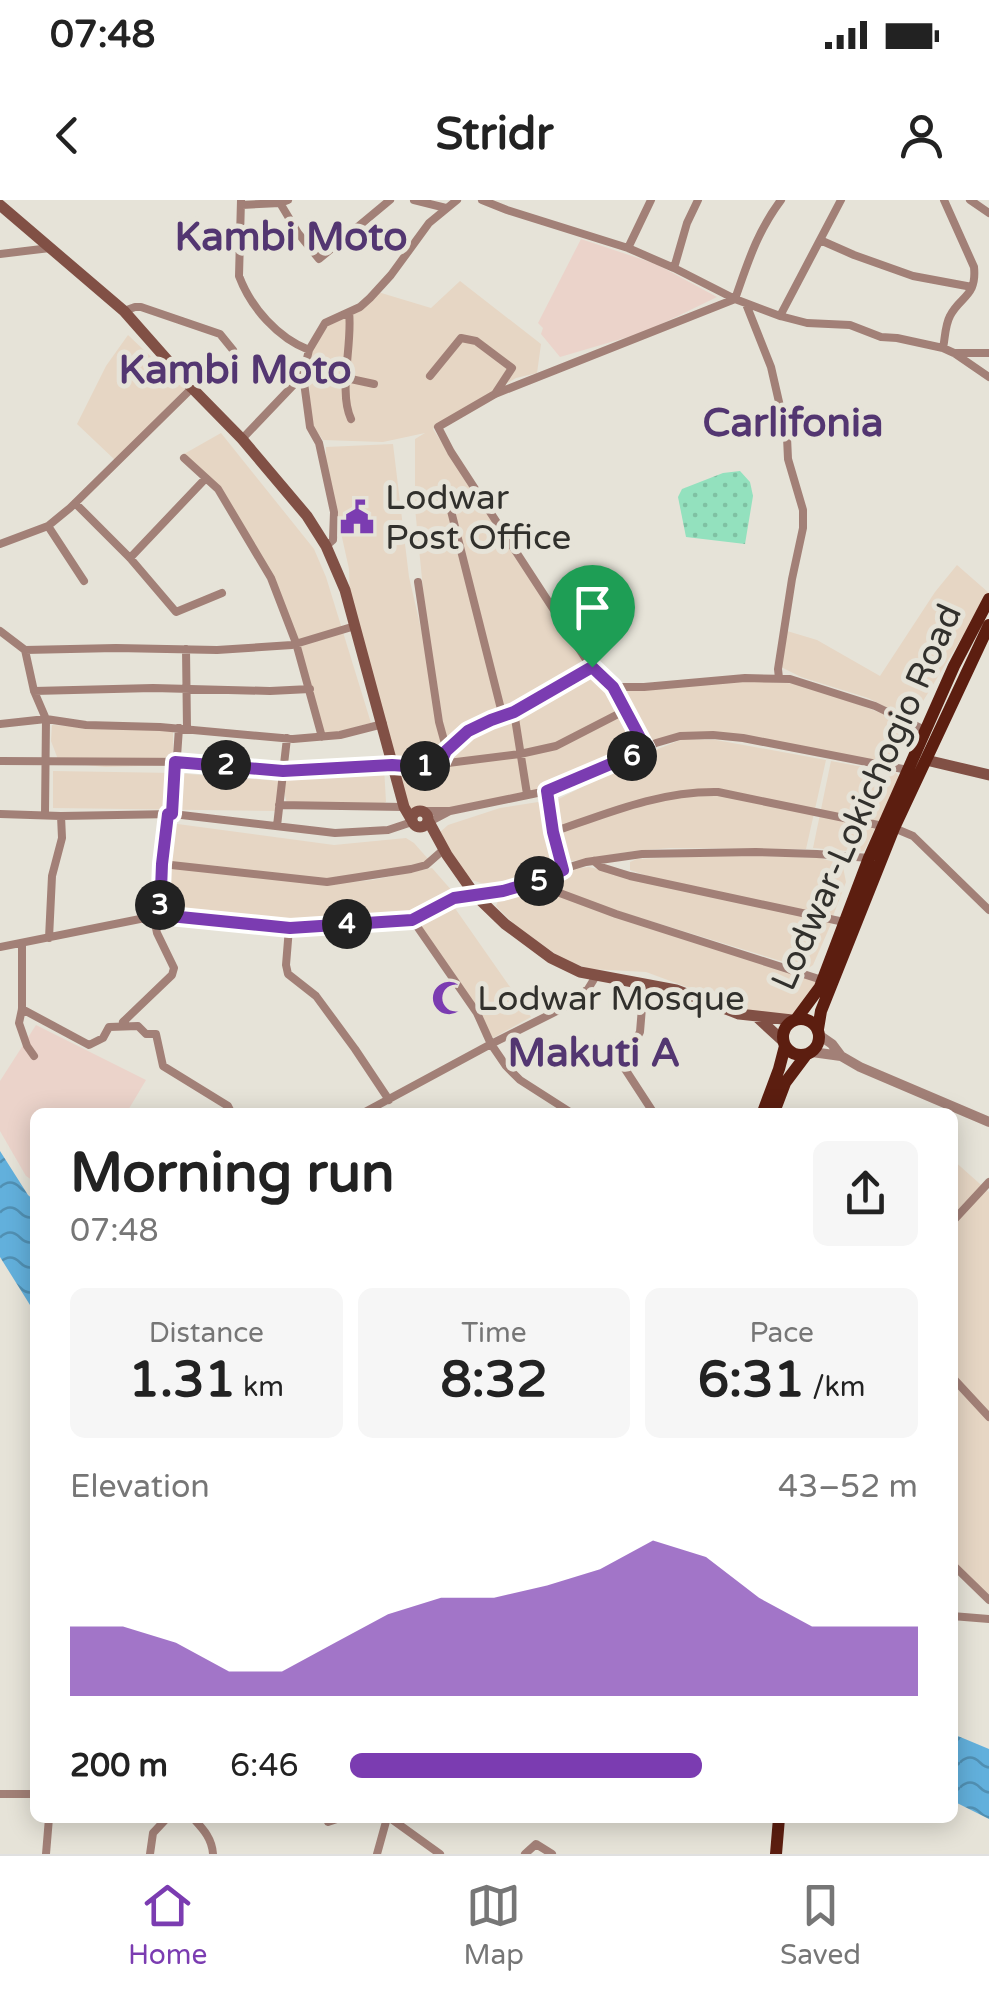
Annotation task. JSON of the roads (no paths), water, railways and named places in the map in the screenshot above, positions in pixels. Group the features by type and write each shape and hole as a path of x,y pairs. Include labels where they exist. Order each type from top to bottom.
{"highway":[{"name":"Lodwar-Lokichogio Road","path":"818,1032 821,1012 908,770 989,599"},
{"name":"Lodwar-Lokichogio Road","path":"794,1019 822,980 868,858 926,760 989,625"},
{"path":"776,1108 785,1083 819,1042 818,1032 809,1020 794,1019 784,1029 784,1044 794,1054 809,1053"},
{"name":"Lodwar-Lokichogio Road","path":"764,1108 779,1070 784,1044"},
{"path":"776,1854 778,1823"}],"main road":[{"path":"0,204 124,311 294,498 326,546 345,590 404,807 418,818"},
{"path":"926,760 989,775"},
{"path":"400,791 475,896 545,954 596,976 688,994 738,1014 794,1019"},
{"path":"758,1018 784,1044"}],"street":[{"path":"309,350 291,343 252,302 243,286 241,203 284,202 298,233 319,260 390,200"},
{"path":"414,200 446,208"},
{"path":"326,546 333,540 334,512 319,443 310,427 303,375 309,350 325,323 360,307 385,283 429,223 456,200"},
{"path":"482,200 628,248 780,316 807,323 850,324 880,337 943,348 989,376"},
{"path":"508,210 518,200"},
{"path":"628,248 651,200"},
{"path":"674,268 686,223 698,200"},
{"path":"646,749 613,687 592,667 438,430 441,424 495,394 735,299 762,226 781,200"},
{"path":"780,316 841,200"},
{"path":"943,348 950,316 972,286 974,267 944,200"},
{"path":"970,200 989,214"},
{"path":"820,240 913,276 972,286"},
{"path":"0,254 52,248"},
{"path":"745,303 771,367 787,437 788,459 803,510 778,669 780,678"},
{"path":"124,311 141,307 220,334 233,350"},
{"path":"349,312 346,410 351,419"},
{"path":"430,376 461,338 476,341 512,368 495,394"},
{"path":"954,352 989,353"},
{"path":"242,438 303,375"},
{"path":"346,378 374,384"},
{"path":"0,544 48,526 192,388"},
{"path":"184,458 218,489 271,578 296,643 322,737"},
{"path":"130,558 206,478"},
{"path":"446,491 503,718"},
{"path":"75,502 176,612 222,594"},
{"path":"48,526 84,581"},
{"path":"418,582 446,751"},
{"path":"0,631 25,650 272,648 354,626"},
{"path":"122,1022 174,968 156,933 175,762 183,729 186,649"},
{"path":"25,650 34,691 46,719 44,814"},
{"path":"440,764 446,751 468,731 503,718 592,667"},
{"path":"613,687 780,678 875,706 925,730"},
{"path":"34,691 310,690"},
{"path":"0,760 175,762 283,771 418,767 556,746 626,710"},
{"path":"514,712 527,794"},
{"path":"0,724 46,719 86,726 287,738 340,735 382,724"},
{"path":"0,814 170,814 315,832 388,830 418,818 547,791 672,738 713,735 908,770"},
{"path":"277,826 287,738"},
{"path":"547,791 563,870"},
{"path":"553,832 652,798 718,792 888,827 913,836 989,910"},
{"path":"279,805 404,807"},
{"path":"49,938 52,876 62,838 60,816"},
{"path":"162,864 327,882 410,870 444,854"},
{"path":"0,946 157,916 290,928 412,920 454,898 503,891 594,861 642,854 817,854 868,858"},
{"path":"594,861 630,876 844,922"},
{"path":"542,880 549,889 616,914 822,980"},
{"path":"412,920 477,1014 490,1044 506,1066 520,1080 564,1108"},
{"path":"290,928 288,974 316,996 389,1100"},
{"path":"22,943 19,1023 34,1056"},
{"path":"374,1108 572,1002 591,986 596,976"},
{"path":"644,983 640,1032 626,1058 625,1070 650,1108"},
{"path":"22,1009 90,1045 102,1038 109,1027 138,1026 146,1034 156,1034 163,1066 229,1108"},
{"path":"818,1032 841,1056 860,1067 956,1108"},
{"path":"809,1053 841,1056"},
{"path":"958,1109 989,1122"},
{"path":"958,1216 989,1182"},
{"path":"958,1384 989,1418"},
{"path":"958,1570 989,1600"},
{"path":"958,1617 987,1621"},
{"path":"0,1794 30,1794"},
{"path":"46,1854 49,1823"},
{"path":"150,1854 153,1834 163,1823"},
{"path":"198,1823 206,1832 213,1854"},
{"path":"377,1854 387,1823"},
{"path":"396,1823 440,1854"},
{"path":"526,1854 536,1844 552,1854"}],"water":[{"path":"0,1151 30,1197 30,1305 0,1257"},
{"path":"958,1736 989,1749 989,1819 958,1804"}],"place":[{"name":"Lodwar Post Office","path":"357,517"},
{"name":"Lodwar Mosque","path":"449,998"}],"district":[{"name":"Kambi Moto","path":"291,236"},
{"name":"Kambi Moto","path":"235,369"},
{"name":"Carlifonia","path":"793,422"},
{"name":"Makuti A","path":"594,1052"}]}
